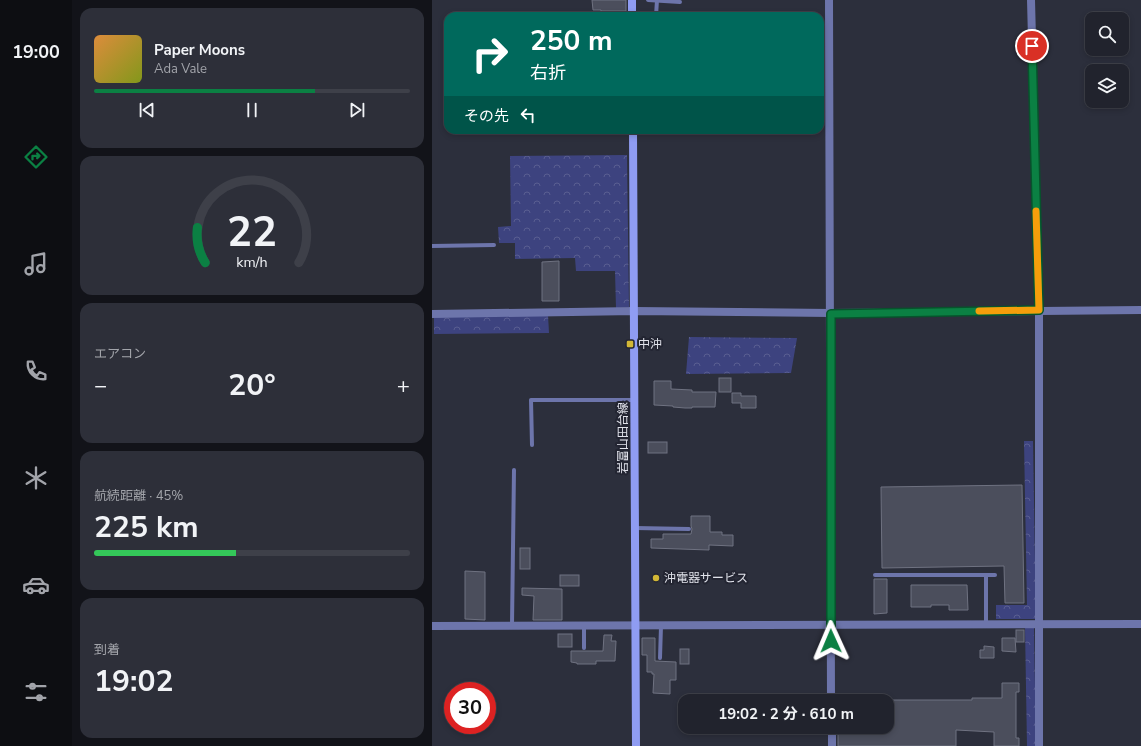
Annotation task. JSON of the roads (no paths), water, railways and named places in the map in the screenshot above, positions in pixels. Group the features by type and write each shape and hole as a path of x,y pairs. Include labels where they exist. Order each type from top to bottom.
{"main road":[{"path":"632,0 632,12"},
{"name":"岩富山田台線","path":"633,134 636,746"}],"street":[{"path":"829,0 831,694"},
{"path":"1031,0 1039,310 1039,746"},
{"path":"432,314 635,311 831,314 1039,310 1141,310"},
{"path":"432,626 584,627 1141,624"},
{"path":"832,734 832,746"}],"lane":[{"path":"648,0 680,2"},
{"path":"656,12 657,0"},
{"path":"432,246 494,245"},
{"path":"532,445 531,400 635,400"},
{"path":"512,627 514,470"},
{"path":"635,528 689,529"},
{"path":"876,575 995,576"},
{"path":"986,575 986,625"},
{"path":"660,658 661,626"},
{"path":"584,627 584,648"}],"place":[{"name":"中沖","path":"630,344"},
{"name":"沖電器サービス","path":"656,578"}]}
